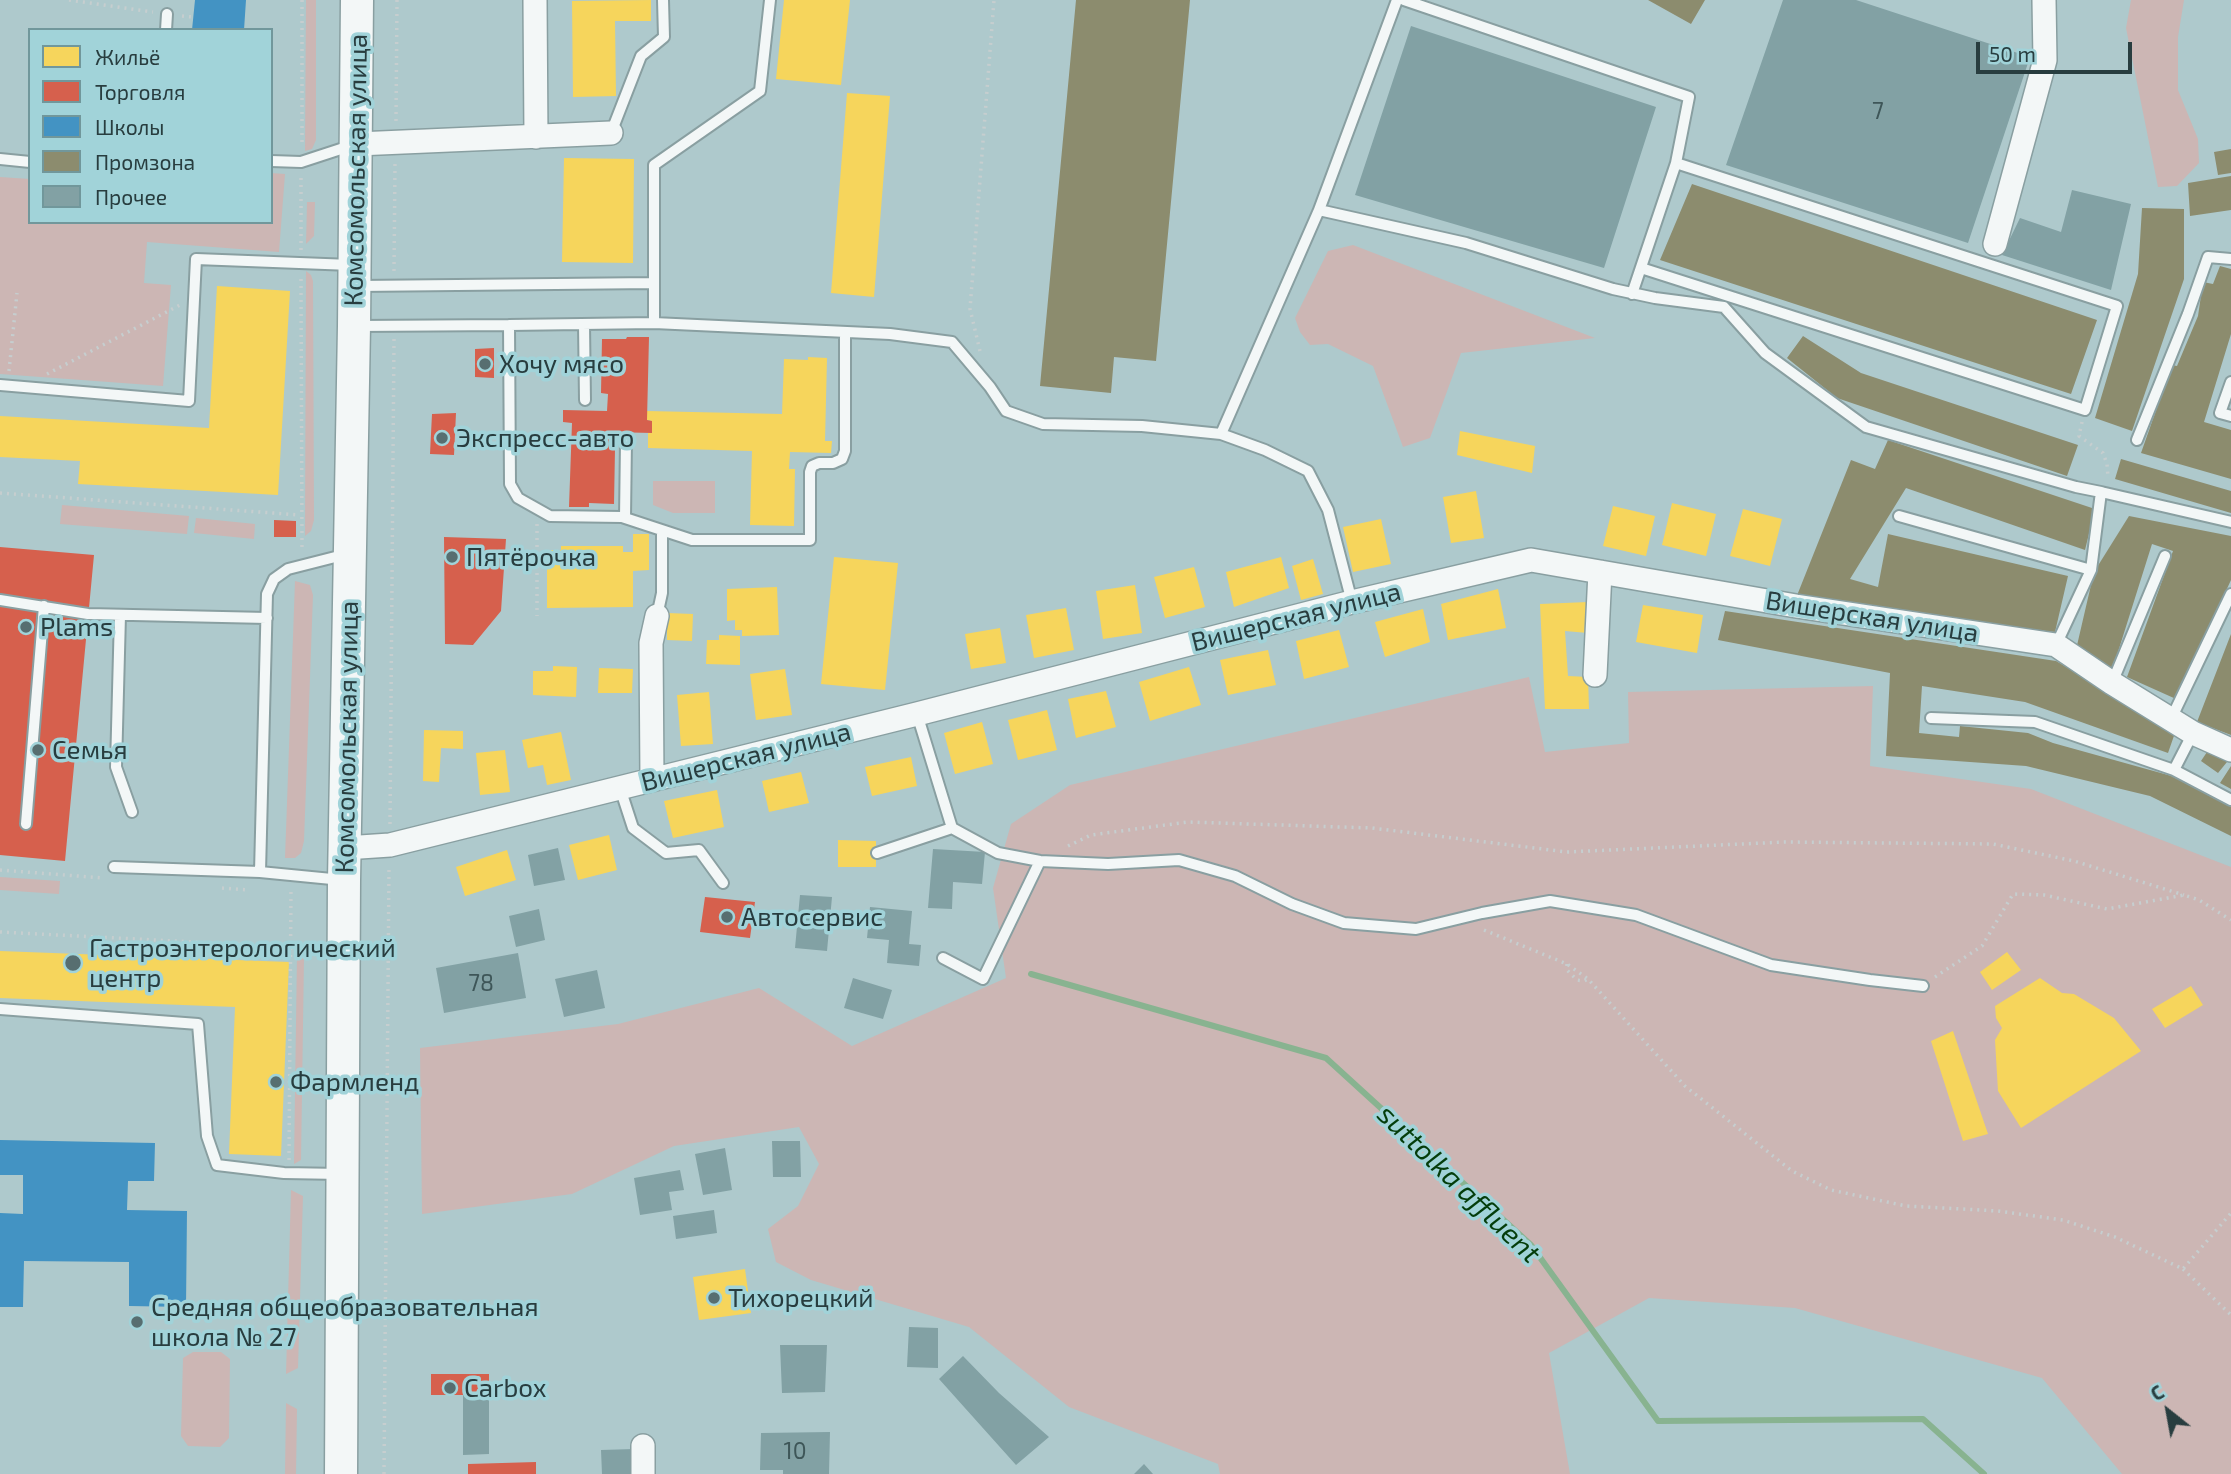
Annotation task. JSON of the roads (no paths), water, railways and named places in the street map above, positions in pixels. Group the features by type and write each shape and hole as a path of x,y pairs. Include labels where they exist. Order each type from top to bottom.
{"main road":[{"name":"Комсомольская улица","path":"341,1474 344,880 357,0"}],"street":[{"path":"535,0 537,137"},
{"path":"1995,244 2045,60 2044,0"},
{"path":"356,144 611,133"},
{"name":"Вишерская улица","path":"345,848 390,845 1352,602 1531,560 1796,606 2056,645 2193,733 2231,750"},
{"path":"1595,675 1600,572"},
{"path":"652,780 651,643 657,616"},
{"path":"643,1447 643,1474"}],"lane":[{"path":"611,133 640,56 664,37 663,0"},
{"path":"654,324 654,164 760,90 770,0"},
{"path":"1221,434 1319,210 1397,0"},
{"path":"1404,0 1689,97 1676,163 1632,294"},
{"path":"166,28 167,14"},
{"path":"273,161 301,162 356,144"},
{"path":"0,159 28,162"},
{"path":"1641,268 2085,410 2117,306 1676,163"},
{"path":"1319,210 1466,243 1632,294 1724,307 1765,353 1866,427 2076,487 2231,522"},
{"path":"2137,440 2208,257 2231,259"},
{"path":"4,385 189,401 196,259 301,264 394,286 654,283"},
{"path":"584,324 585,400"},
{"path":"354,326 654,324 890,334 952,342 990,387 1006,411 1043,424 1142,426 1221,434 1265,450 1308,471 1328,510 1352,602"},
{"path":"509,325 510,484 517,498 555,517 625,518 692,540 810,540 812,466 842,459 845,451 845,332"},
{"path":"2231,382 2220,413 2231,416"},
{"path":"625,518 626,440"},
{"path":"2056,645 2091,570 2101,492"},
{"path":"1899,516 2091,570"},
{"path":"657,616 662,593 663,531"},
{"path":"260,872 267,594 274,579 288,569 350,554"},
{"path":"2112,683 2165,556"},
{"path":"2171,719 2231,594"},
{"path":"0,600 88,614 267,618"},
{"path":"26,824 44,606"},
{"path":"120,615 116,767 132,812"},
{"path":"917,714 952,828 998,853 1040,861 1108,864 1179,860 1235,876 1292,904 1344,923 1378,926 1416,929 1482,913 1550,901 1636,915 1771,965 1923,986"},
{"path":"1931,718 2035,722 2174,770 2231,800"},
{"path":"2174,770 2193,733"},
{"path":"620,788 634,828 666,853 699,850 723,883"},
{"path":"877,853 952,828"},
{"path":"943,958 983,979 1040,861"},
{"path":"114,867 260,872 344,880"},
{"path":"0,1009 198,1024 207,1136 217,1165 288,1173 344,1174"}],"waterway":[{"name":"suttolka affluent","path":"1031,974 1326,1058 1531,1245 1658,1421 1923,1419 1984,1474"}],"place":[{"name":"Хочу мясо","path":"485,364"},
{"name":"Экспресс-авто","path":"442,438"},
{"name":"Пятёрочка","path":"452,557"},
{"name":"Plams","path":"26,627"},
{"name":"Семья","path":"38,750"},
{"name":"Автосервис","path":"727,917"},
{"name":"Гастроэнтерологический центр","path":"73,963"},
{"name":"Фармленд","path":"276,1082"},
{"name":"Тихорецкий","path":"714,1298"},
{"name":"Средняя общеобразовательная школа № 27","path":"137,1322"},
{"name":"Carbox","path":"450,1388"}]}
